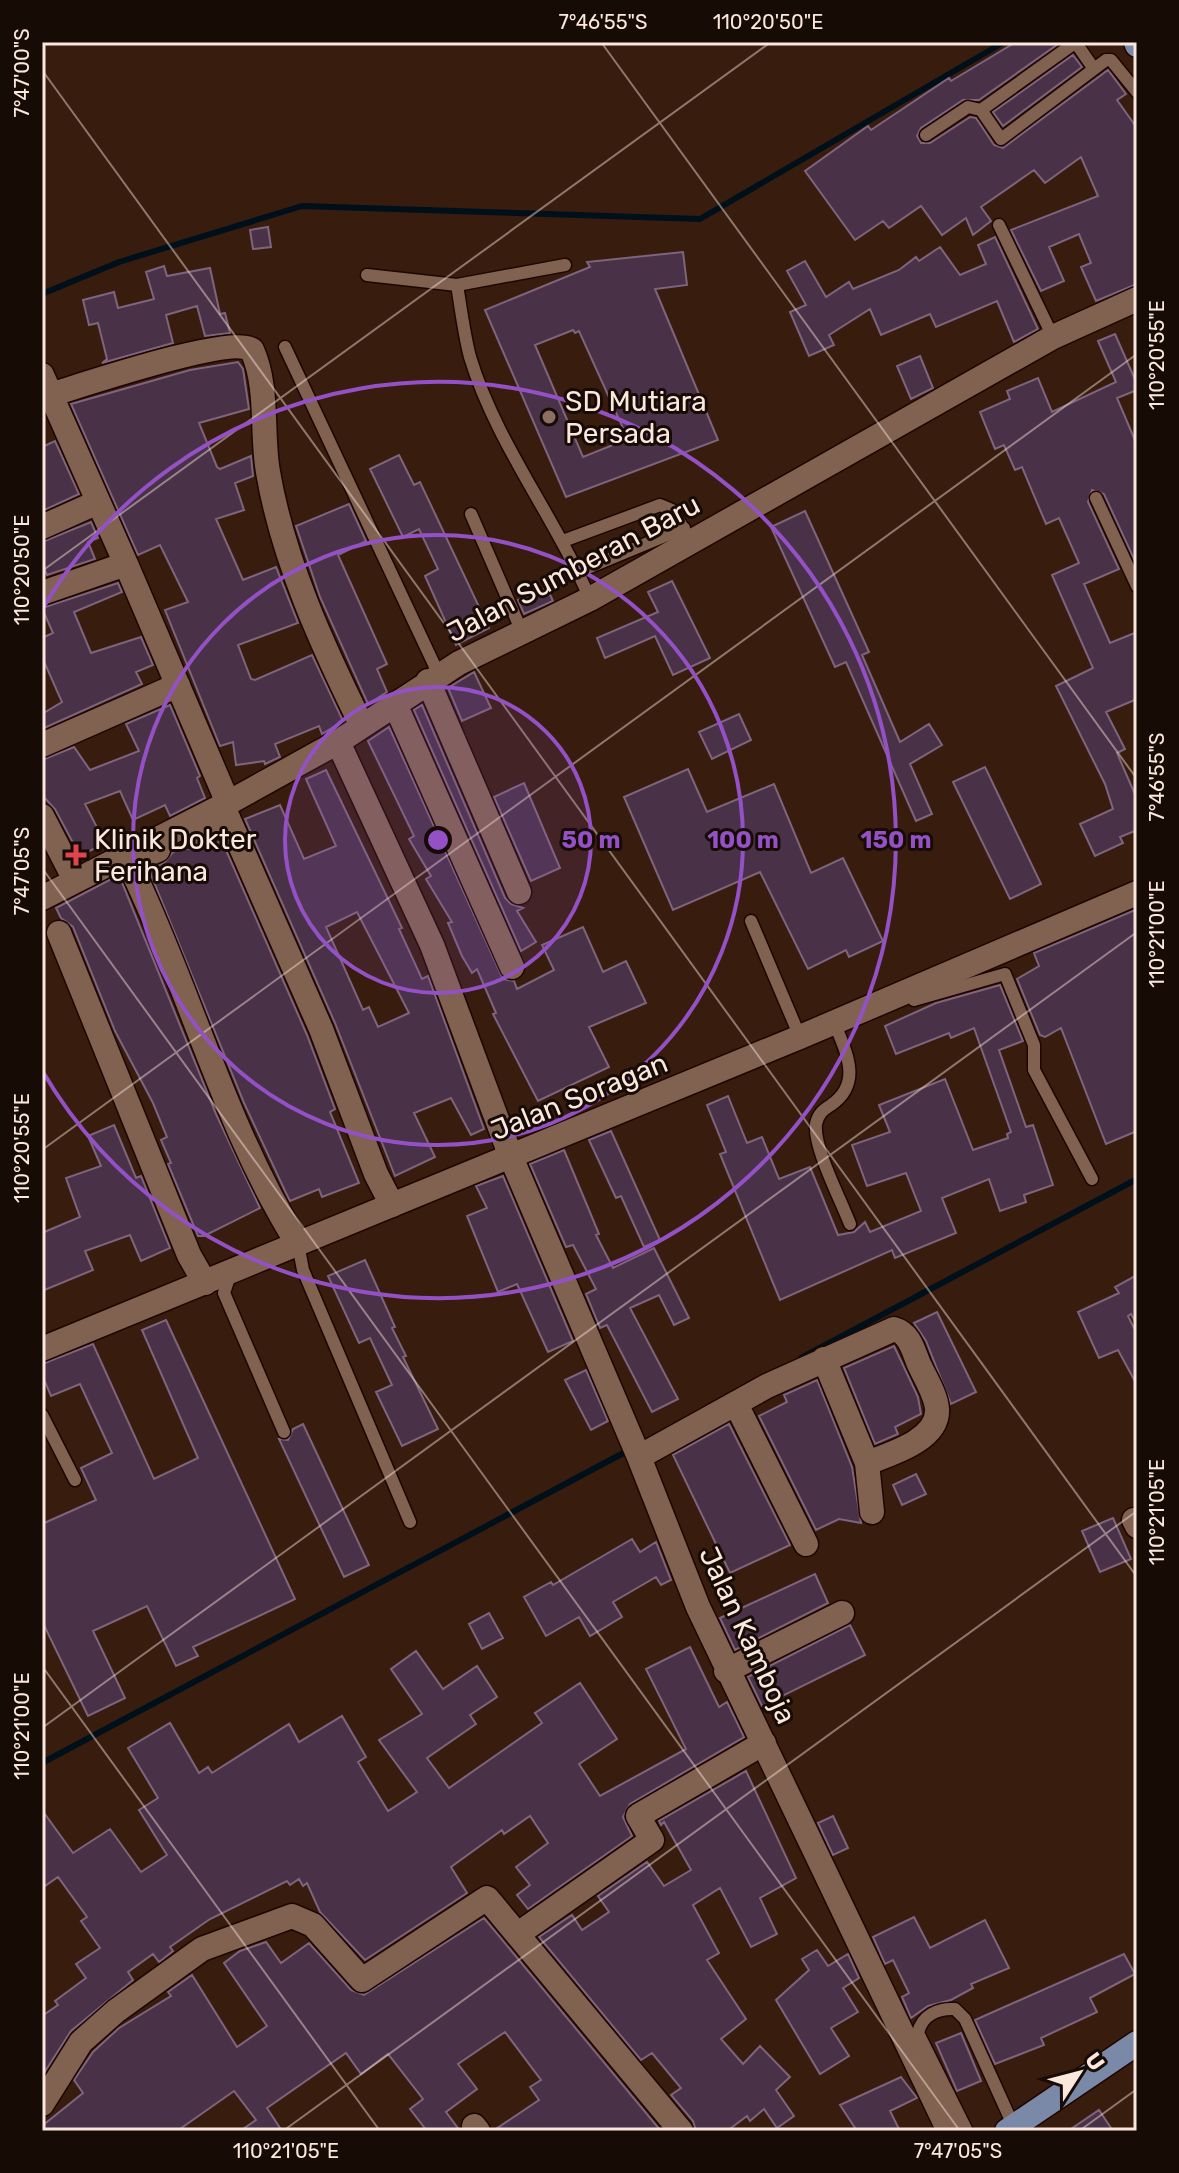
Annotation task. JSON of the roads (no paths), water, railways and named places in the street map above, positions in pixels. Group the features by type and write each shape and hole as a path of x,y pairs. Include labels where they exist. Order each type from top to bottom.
{"main road":[{"path":"1010,2129 1137,2043"}],"street":[{"name":"Jalan Sumberan Baru","path":"42,898 74,878 227,812 434,678 522,632 583,583 687,533 1053,337 1137,299"},
{"path":"362,726 306,603 278,513 267,472 261,391 252,350 242,345 207,350 45,385 178,685 227,812 321,1029 376,1174 392,1205"},
{"path":"42,527 98,502"},
{"path":"42,593 126,564"},
{"path":"434,678 519,892"},
{"path":"42,745 178,685"},
{"path":"395,704 512,967"},
{"name":"Jalan Kamboja","path":"338,742 432,945 511,1157 726,1671 764,1743 949,2131"},
{"path":"227,812 215,826 139,858 133,865 134,874 235,1124 278,1212 298,1244"},
{"path":"42,816 74,878"},
{"name":"Jalan Soragan","path":"42,1349 800,1037 1137,893"},
{"path":"59,933 189,1255 205,1283"},
{"path":"634,1445 736,1404 824,1359 891,1329 898,1329 909,1341 936,1404 935,1420 923,1435 867,1463"},
{"path":"824,1359 867,1463 872,1512"},
{"path":"736,1404 806,1544"},
{"path":"726,1671 842,1613"},
{"path":"518,1934 652,1840 638,1816 764,1743"},
{"path":"42,2104 81,2042 107,2018 202,1949 292,1916 313,1925 362,1980 487,1898 681,2131"}],"lane":[{"path":"981,110 1076,43 1094,69"},
{"path":"926,135 968,107 981,110 1001,139 1094,69 1111,60 1137,92"},
{"path":"999,225 1053,337"},
{"path":"367,275 457,285 565,265"},
{"path":"457,285 470,357 506,441 563,541 583,583"},
{"path":"285,347 434,678"},
{"path":"1096,498 1137,586"},
{"path":"563,541 660,505 672,510 687,533"},
{"path":"471,514 522,632"},
{"path":"751,921 800,1037"},
{"path":"850,1224 821,1150 816,1125 820,1112 847,1092 851,1082 846,1053 834,1022 1005,974 1034,1045 1034,1070 1092,1179"},
{"path":"298,1244 303,1270 410,1522"},
{"path":"231,1272 224,1293 284,1432"},
{"path":"42,1415 75,1480"},
{"path":"967,2131 918,2033 920,2024 928,2015 943,2009 955,2009 965,2019 1010,2129"}],"waterway":[{"path":"42,294 119,262 302,206 700,219 1004,42"},
{"path":"801,1358 1137,1179"},
{"path":"42,1763 629,1450"}],"place":[{"name":"SD Mutiara Persada","path":"549,417"},
{"name":"Klinik Dokter Ferihana","path":"76,855"}]}
